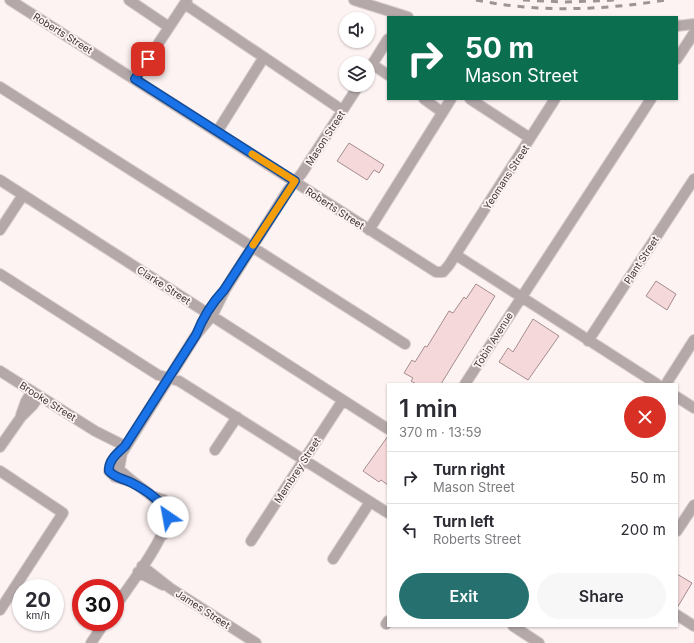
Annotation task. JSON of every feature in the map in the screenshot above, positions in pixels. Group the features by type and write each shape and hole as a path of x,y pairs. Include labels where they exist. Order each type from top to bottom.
{"street":[{"name":"Roberts Street","path":"10,0 436,272 443,272 456,255"},
{"path":"129,0 169,27"},
{"path":"354,0 401,16"},
{"path":"135,79 186,2 342,110"},
{"path":"678,26 694,24"},
{"path":"678,58 694,34"},
{"path":"375,59 387,41"},
{"path":"217,132 264,57"},
{"path":"375,69 387,75"},
{"path":"0,87 405,344"},
{"name":"Mason Street","path":"140,569 162,536 167,522 167,514 164,508 153,496 113,468 122,450 224,290 354,92"},
{"path":"425,100 442,112"},
{"path":"369,230 450,100"},
{"path":"472,100 530,138"},
{"name":"Yeomans Street","path":"456,255 554,100"},
{"name":"Tobin Avenue","path":"466,383 520,296 650,100"},
{"name":"Plant Street","path":"588,340 694,179"},
{"name":"Clarke Street","path":"0,180 387,428"},
{"path":"0,230 23,195"},
{"path":"456,255 655,383"},
{"path":"0,274 158,375 179,381 387,512"},
{"path":"667,383 694,340"},
{"name":"Brooke Street","path":"0,371 95,431 122,450"},
{"path":"0,447 21,417 33,405 36,394"},
{"path":"678,398 694,408"},
{"name":"Membrey Street","path":"251,541 343,400"},
{"path":"215,450 237,417"},
{"path":"0,471 64,512 0,610"},
{"path":"333,559 370,502"},
{"path":"678,529 694,505"},
{"path":"124,593 140,569"},
{"name":"James Street","path":"140,569 256,643"},
{"path":"678,616 694,626"},
{"path":"515,627 539,643"},
{"path":"91,643 99,631"}],"building":[{"path":"349,143 384,165 379,173 374,170 367,180 337,161"},
{"path":"656,281 676,294 667,310 646,296"},
{"path":"476,284 495,296 442,383 414,383 411,381 413,378 404,373 412,360 415,362 425,346 427,347 449,311 453,313 464,297 466,299"},
{"path":"533,319 559,336 528,380 499,362 508,348 513,352"},
{"path":"387,437 387,484 381,480 379,482 363,471"},
{"path":"678,575 692,583 678,606"}],"railway":[{"path":"476,0 523,7 571,9 619,6 666,0"},
{"path":"523,0 565,2 617,0"}],"slow traffic":[{"path":"252,154 295,181 253,245"}],"route":[{"path":"148,59 135,79 295,181 224,290 211,304 202,319 196,335 125,446 112,461 108,469 115,477 130,481 153,496 164,508 168,517"}]}
